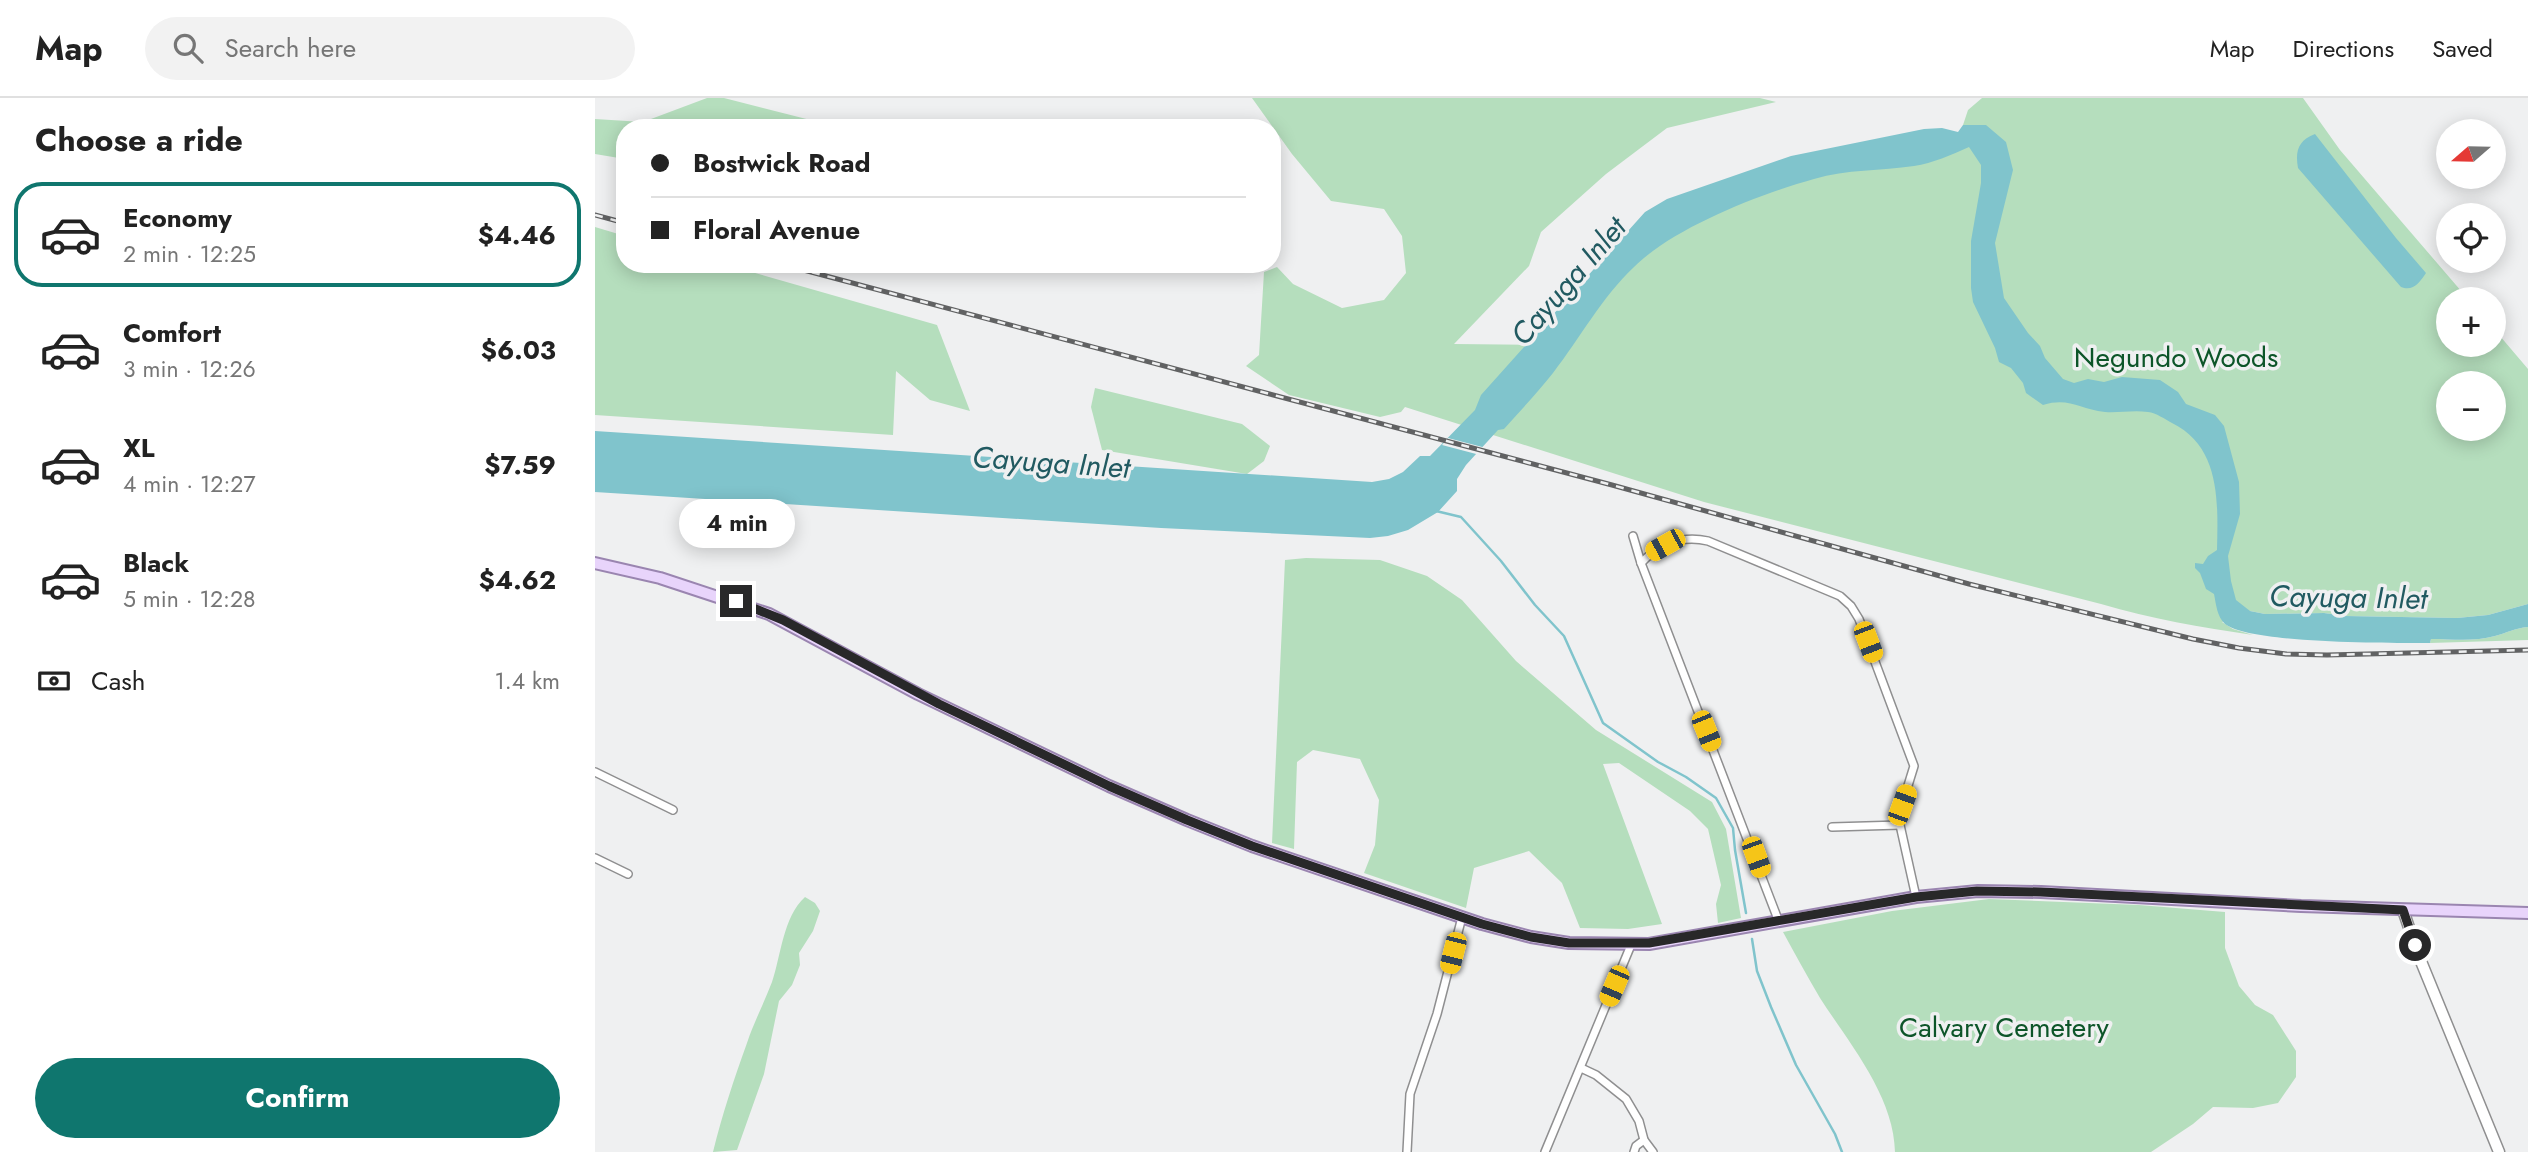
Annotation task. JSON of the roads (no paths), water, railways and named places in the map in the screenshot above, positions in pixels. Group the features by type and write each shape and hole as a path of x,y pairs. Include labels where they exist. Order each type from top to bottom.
{"main road":[{"path":"595,563 660,578 769,614 967,718 1116,789 1252,846 1462,917 1531,937 1569,943 1631,945 1916,897 1977,891 2528,913"}],"street":[{"path":"1633,536 1779,922"},
{"path":"1641,563 1651,552 1665,545 1680,539 1695,538 1840,596 1851,606 1864,631 1915,766 1902,805 1900,825 1916,897"},
{"path":"595,772 673,810"},
{"path":"1832,827 1900,825"},
{"path":"595,858 628,874"},
{"path":"2403,910 2418,954 2499,1152"},
{"path":"1407,1152 1411,1094 1437,1014 1462,917"},
{"path":"1545,1152 1631,945"},
{"path":"1580,1068 1596,1075 1626,1099 1639,1121 1644,1140 1653,1152"},
{"path":"1634,1152 1636,1146 1644,1140"}],"water":[{"name":"Cayuga Inlet","path":"1963,125 1986,125 2006,142 2013,170 1995,243 2004,298 2040,346 2045,358 2063,379 2074,383 2088,379 2104,382 2122,377 2160,380 2178,392 2186,404 2215,415 2224,426 2239,482 2240,514 2228,556 2236,600 2250,611 2265,614 2324,613 2345,616 2457,618 2488,615 2528,604 2528,627 2479,639 2386,643 2291,639 2240,631 2225,624 2219,614 2214,594 2206,589 2200,573 2195,568 2195,563 2203,564 2208,556 2217,550 2216,495 2208,461 2200,446 2188,433 2151,413 2096,411 2060,402 2043,405 2026,393 2023,383 2011,368 1999,362 1973,302 1971,288 1971,241 1981,183 1981,165 1969,147 1921,165 1839,173 1792,185 1718,214 1671,239 1622,279 1541,387 1504,429 1498,430 1466,465 1457,479 1457,491 1438,512 1408,530 1388,536 1370,538 1161,528 595,492 595,431 1372,482 1389,479 1403,472 1420,456 1430,456 1475,410 1481,395 1645,212 1667,199 1791,156 1924,129 1942,128 1958,132"},
{"path":"2315,134 2426,273 2416,285 2401,287 2298,168 2297,157 2301,143"}],"waterway":[{"path":"1436,511 1461,517 1564,636 1603,723 1716,798 1733,828 1746,913"},
{"path":"1752,939 1757,971 1771,1007 1796,1065 1835,1134 1842,1152"}],"railway":[{"path":"595,215 616,221"},
{"path":"815,273 1612,485 1969,584 2193,639 2286,654 2528,650"}],"park label":[{"name":"Negundo Woods","path":"2176,357"},
{"name":"Calvary Cemetery","path":"2004,1027"}]}
